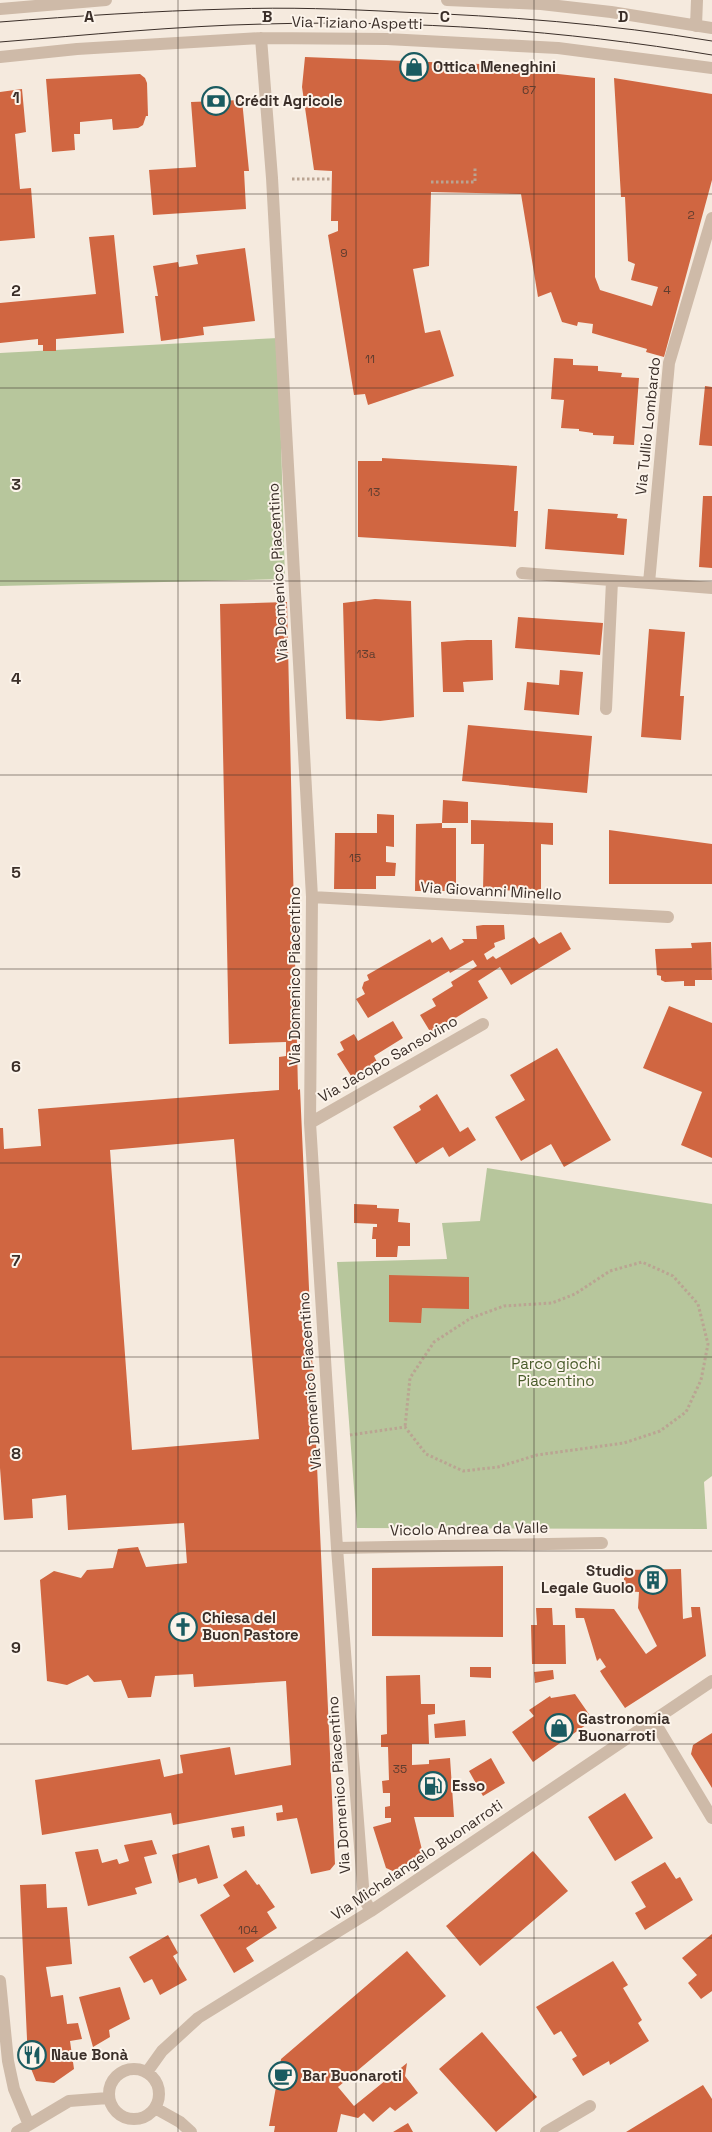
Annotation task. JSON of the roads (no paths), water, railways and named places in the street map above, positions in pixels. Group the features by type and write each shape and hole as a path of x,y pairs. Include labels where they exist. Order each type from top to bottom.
{"street":[{"path":"0,9 106,0"},
{"path":"447,0 541,4 611,12 712,28"},
{"path":"696,26 697,0"},
{"name":"Via Tiziano Aspetti","path":"0,56 77,49 261,38 387,39 558,48 712,68"},
{"name":"Via Domenico Piacentino","path":"261,38 272,178 312,897 310,1123 337,1548 364,1899 371,1911"},
{"name":"Via Tullio Lombardo","path":"649,583 669,362 712,218"},
{"path":"522,573 712,588"},
{"path":"606,709 612,581"},
{"name":"Via Giovanni Minello","path":"312,897 668,917"},
{"name":"Via Jacopo Sansovino","path":"310,1123 483,1024"},
{"name":"Vicolo Andrea da Valle","path":"337,1548 602,1543"},
{"name":"Via Michelangelo Buonarroti","path":"147,2072 162,2051 198,2018 371,1911 712,1680"},
{"path":"654,1721 712,1818"},
{"path":"0,1981 4,2061 29,2125"},
{"path":"128,2068 138,2068 147,2072 155,2079 159,2089 155,2108 149,2114 133,2120 124,2118 111,2106 108,2098 112,2079 128,2068"},
{"path":"17,2132 69,2101 108,2098"},
{"path":"546,2132 590,2106"},
{"path":"155,2108 180,2122 191,2132"}],"tram line":[{"path":"0,22 251,8 358,10 518,18 635,30 712,41"},
{"path":"0,42 231,25 320,23 432,25 601,39 712,55"}],"place":[{"name":"Ottica Meneghini","path":"414,67"},
{"name":"Crédit Agricole","path":"216,101"},
{"name":"Studio Legale Guolo","path":"653,1580"},
{"name":"Chiesa del Buon Pastore","path":"183,1627"},
{"name":"Gastronomia Buonarroti","path":"559,1728"},
{"name":"Esso","path":"433,1786"},
{"name":"Naue Bonà","path":"32,2055"},
{"name":"Bar Buonaroti","path":"283,2076"}],"park label":[{"name":"Parco giochi Piacentino","path":"556,1372"}]}
